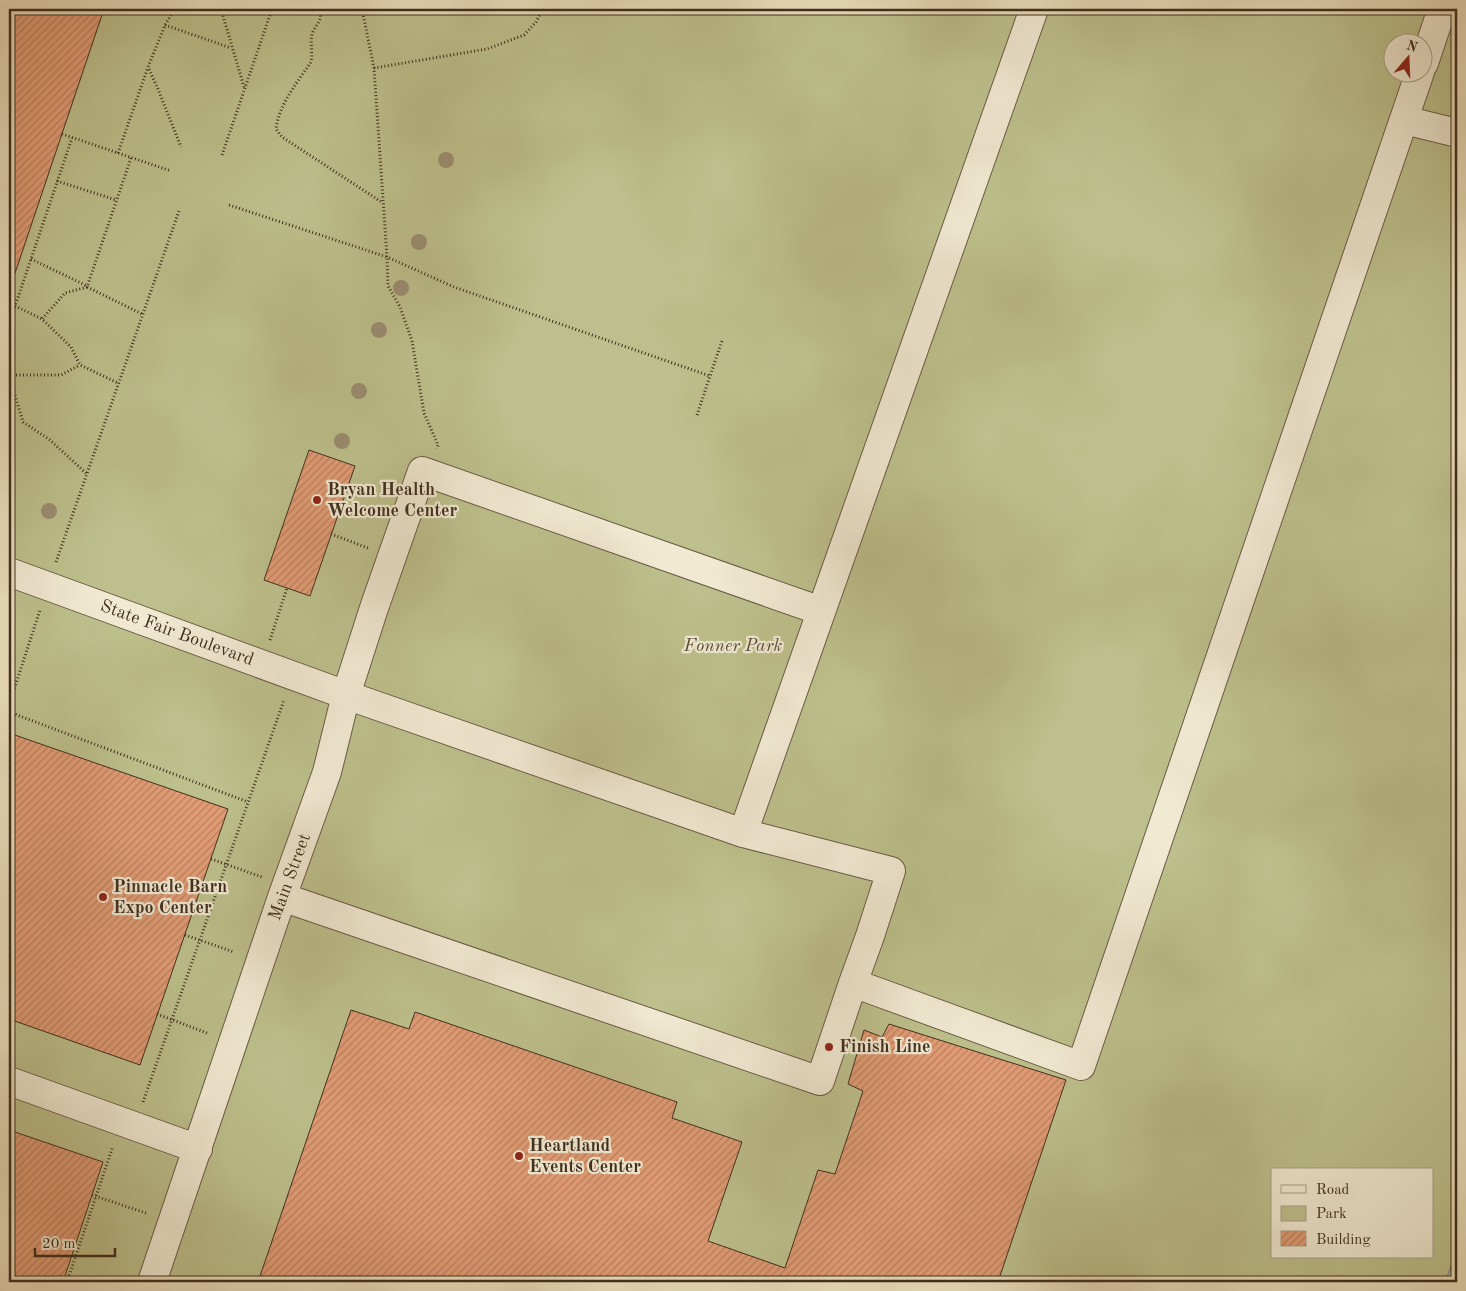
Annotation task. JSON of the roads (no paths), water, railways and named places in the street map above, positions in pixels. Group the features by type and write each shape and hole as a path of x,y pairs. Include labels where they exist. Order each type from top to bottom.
{"street":[{"path":"743,833 1034,9"},
{"path":"1434,33 1442,9"},
{"path":"284,891 820,1082 853,983 1081,1066 1417,82"},
{"path":"1404,120 1457,133"},
{"name":"Main Street","path":"152,1282 284,891 327,772 346,695 392,557 426,472 821,611"},
{"name":"State Fair Boulevard","path":"9,572 346,695 743,833 891,871 853,983"},
{"path":"9,1081 198,1149"}],"water":[{"path":"1457,1251 1457,1282 1445,1282"}],"place":[{"name":"Bryan Health Welcome Center","path":"317,500"},
{"name":"Pinnacle Barn Expo Center","path":"103,897"},
{"name":"Finish Line","path":"829,1047"},
{"name":"Heartland Events Center","path":"519,1156"}],"park label":[{"name":"Fonner Park","path":"733,646"}]}
